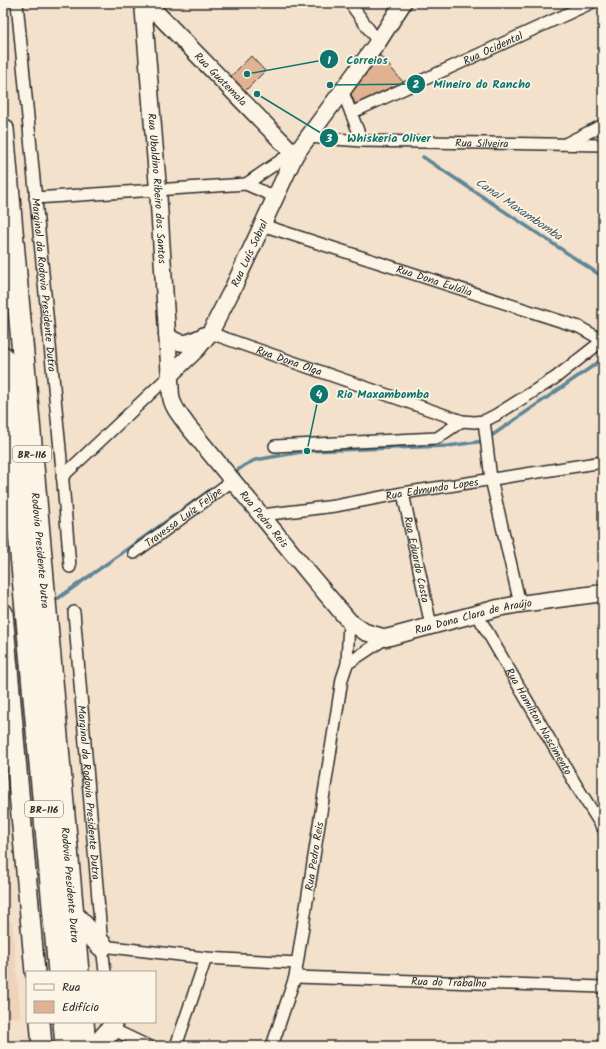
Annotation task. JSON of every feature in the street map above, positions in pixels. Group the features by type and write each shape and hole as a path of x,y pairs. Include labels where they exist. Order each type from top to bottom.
{"highway":[{"name":"Rodovia Presidente Dutra","path":"3,129 78,971"},
{"name":"Rodovia Presidente Dutra","path":"3,357 59,971"},
{"name":"BR-116","path":"3,613 35,971"},
{"path":"73,915 102,946"},
{"path":"40,1023 42,1046"},
{"path":"64,1023 66,1046"},
{"path":"83,1023 85,1046"},
{"path":"97,1046 112,1032"}],"main road":[{"name":"Rua Ubaldino Ribeiro dos Santos","path":"143,3 158,189 170,375"},
{"name":"Rua Guatemala","path":"148,3 294,153"},
{"name":"Rua Luís Sobral","path":"170,375 210,333 233,288 294,153 378,42 403,3"},
{"path":"167,335 184,344 192,342 210,333"},
{"name":"Rua Pedro Reis","path":"170,375 171,401 175,408 219,465 349,620"},
{"name":"Rua Dona Clara de Araújo","path":"386,638 520,604 603,593"},
{"path":"349,620 365,632 386,638"}],"street":[{"name":"Marginal da Rodovia Presidente Dutra","path":"16,3 70,567"},
{"path":"350,3 378,42"},
{"name":"Rua Ocidental","path":"351,113 591,3"},
{"path":"342,90 362,141"},
{"path":"564,144 603,124"},
{"name":"Rua Silveira","path":"307,137 362,141 603,145"},
{"path":"246,184 294,153"},
{"path":"35,198 246,184 275,197"},
{"name":"Rua Dona Eulália","path":"262,225 579,327 603,341"},
{"name":"Rua Dona Olga","path":"210,333 462,421 474,422 484,421 555,378 603,341"},
{"name":"Rua Luís Sobral","path":"62,477 170,375"},
{"path":"276,446 436,438 462,421"},
{"path":"484,421 491,479 520,604"},
{"name":"Rua Edmundo Lopes","path":"262,516 335,506 403,493 603,462"},
{"name":"Travessa Luiz Felipe","path":"134,553 232,480"},
{"name":"Rua Eduardo Costa","path":"403,493 431,626"},
{"name":"Marginal da Rodovia Presidente Dutra","path":"74,612 105,971"},
{"name":"Rua Hamilton Nascimento","path":"477,614 576,785 603,828"},
{"name":"Rua Pedro Reis","path":"272,1046 295,977 342,679 347,664 349,620"},
{"path":"347,664 386,638"},
{"path":"102,946 206,958 297,963"},
{"path":"176,1046 206,958"},
{"name":"Rua do Trabalho","path":"295,977 603,987"},
{"path":"112,1032 148,1046"}],"shaded area":[{"path":"3,920 12,922 21,1018 3,1017"}],"building":[{"path":"380,55 403,82 355,104 351,94"},
{"path":"251,56 265,71 245,91 231,76"}],"waterway":[{"name":"Canal Maxambomba","path":"423,157 603,277"},
{"path":"232,474 255,460 307,451 448,446 484,441 603,359"},
{"path":"53,602 213,488"}],"place":[{"name":"Correios","path":"247,74"},
{"name":"Mineiro do Rancho","path":"330,85"},
{"name":"Whiskeria Oliver","path":"257,94"},
{"name":"Rio Maxambomba","path":"307,451"}]}
